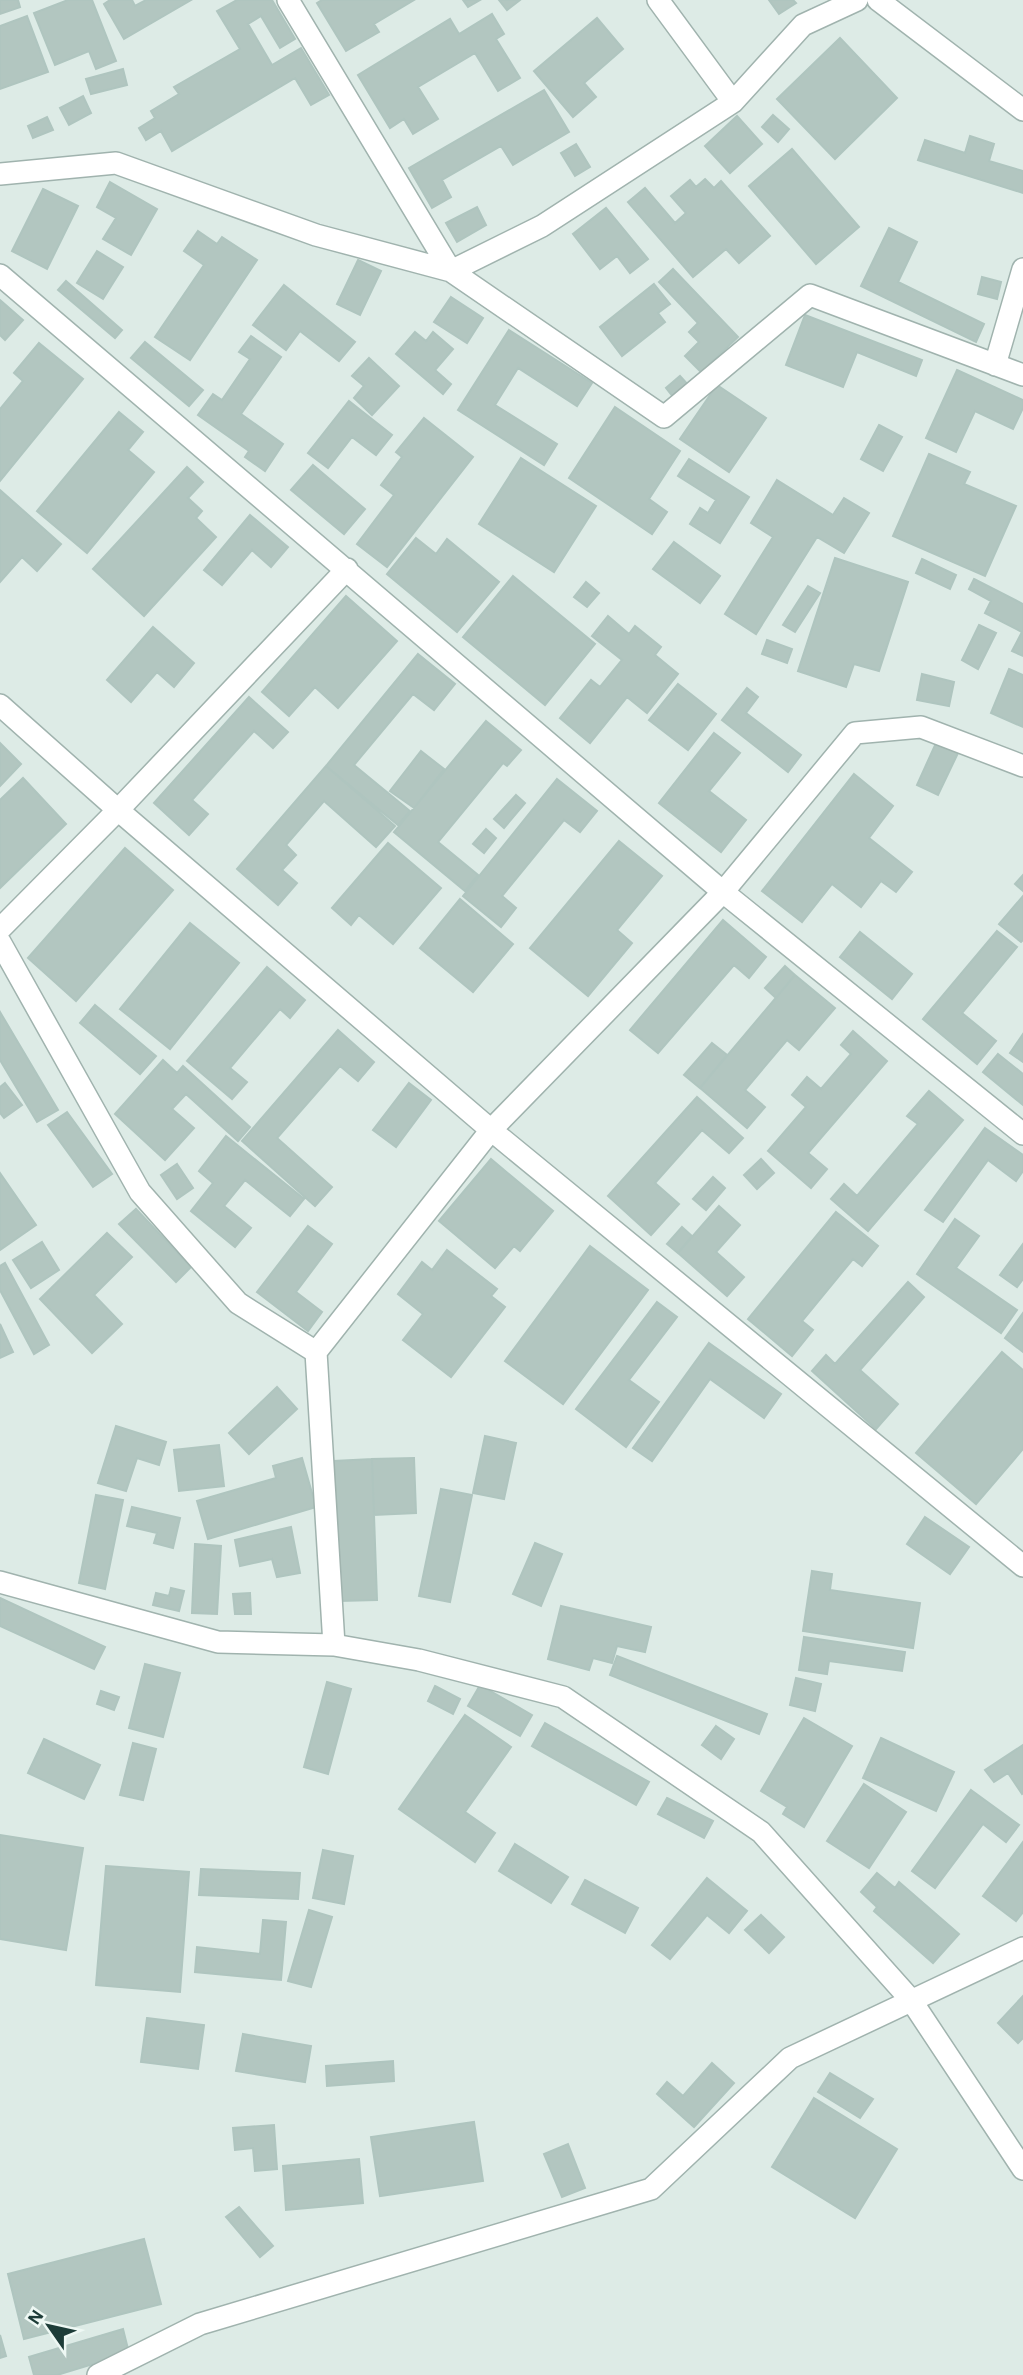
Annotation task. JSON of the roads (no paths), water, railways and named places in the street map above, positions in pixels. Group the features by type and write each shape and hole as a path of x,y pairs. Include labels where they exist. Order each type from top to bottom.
{"street":[{"path":"288,0 451,271"},
{"path":"659,0 733,102"},
{"path":"451,271 542,226 733,102 803,25 857,0"},
{"path":"878,0 1023,110"},
{"path":"0,174 116,163 316,234 451,271 664,417 810,295 1023,375"},
{"path":"995,365 1023,269"},
{"path":"0,275 723,892 1023,1135"},
{"path":"0,929 118,810 346,569"},
{"path":"0,705 118,810 491,1130 1023,1566"},
{"path":"334,1645 316,1352 491,1130 723,892 855,733 921,727 1023,766"},
{"path":"0,942 140,1192 238,1303 316,1352"},
{"path":"0,1582 218,1642 334,1645 419,1660 563,1697 761,1832 911,2000 1023,2169"},
{"path":"98,2375 200,2324 652,2189 790,2058 1023,1948"}]}
